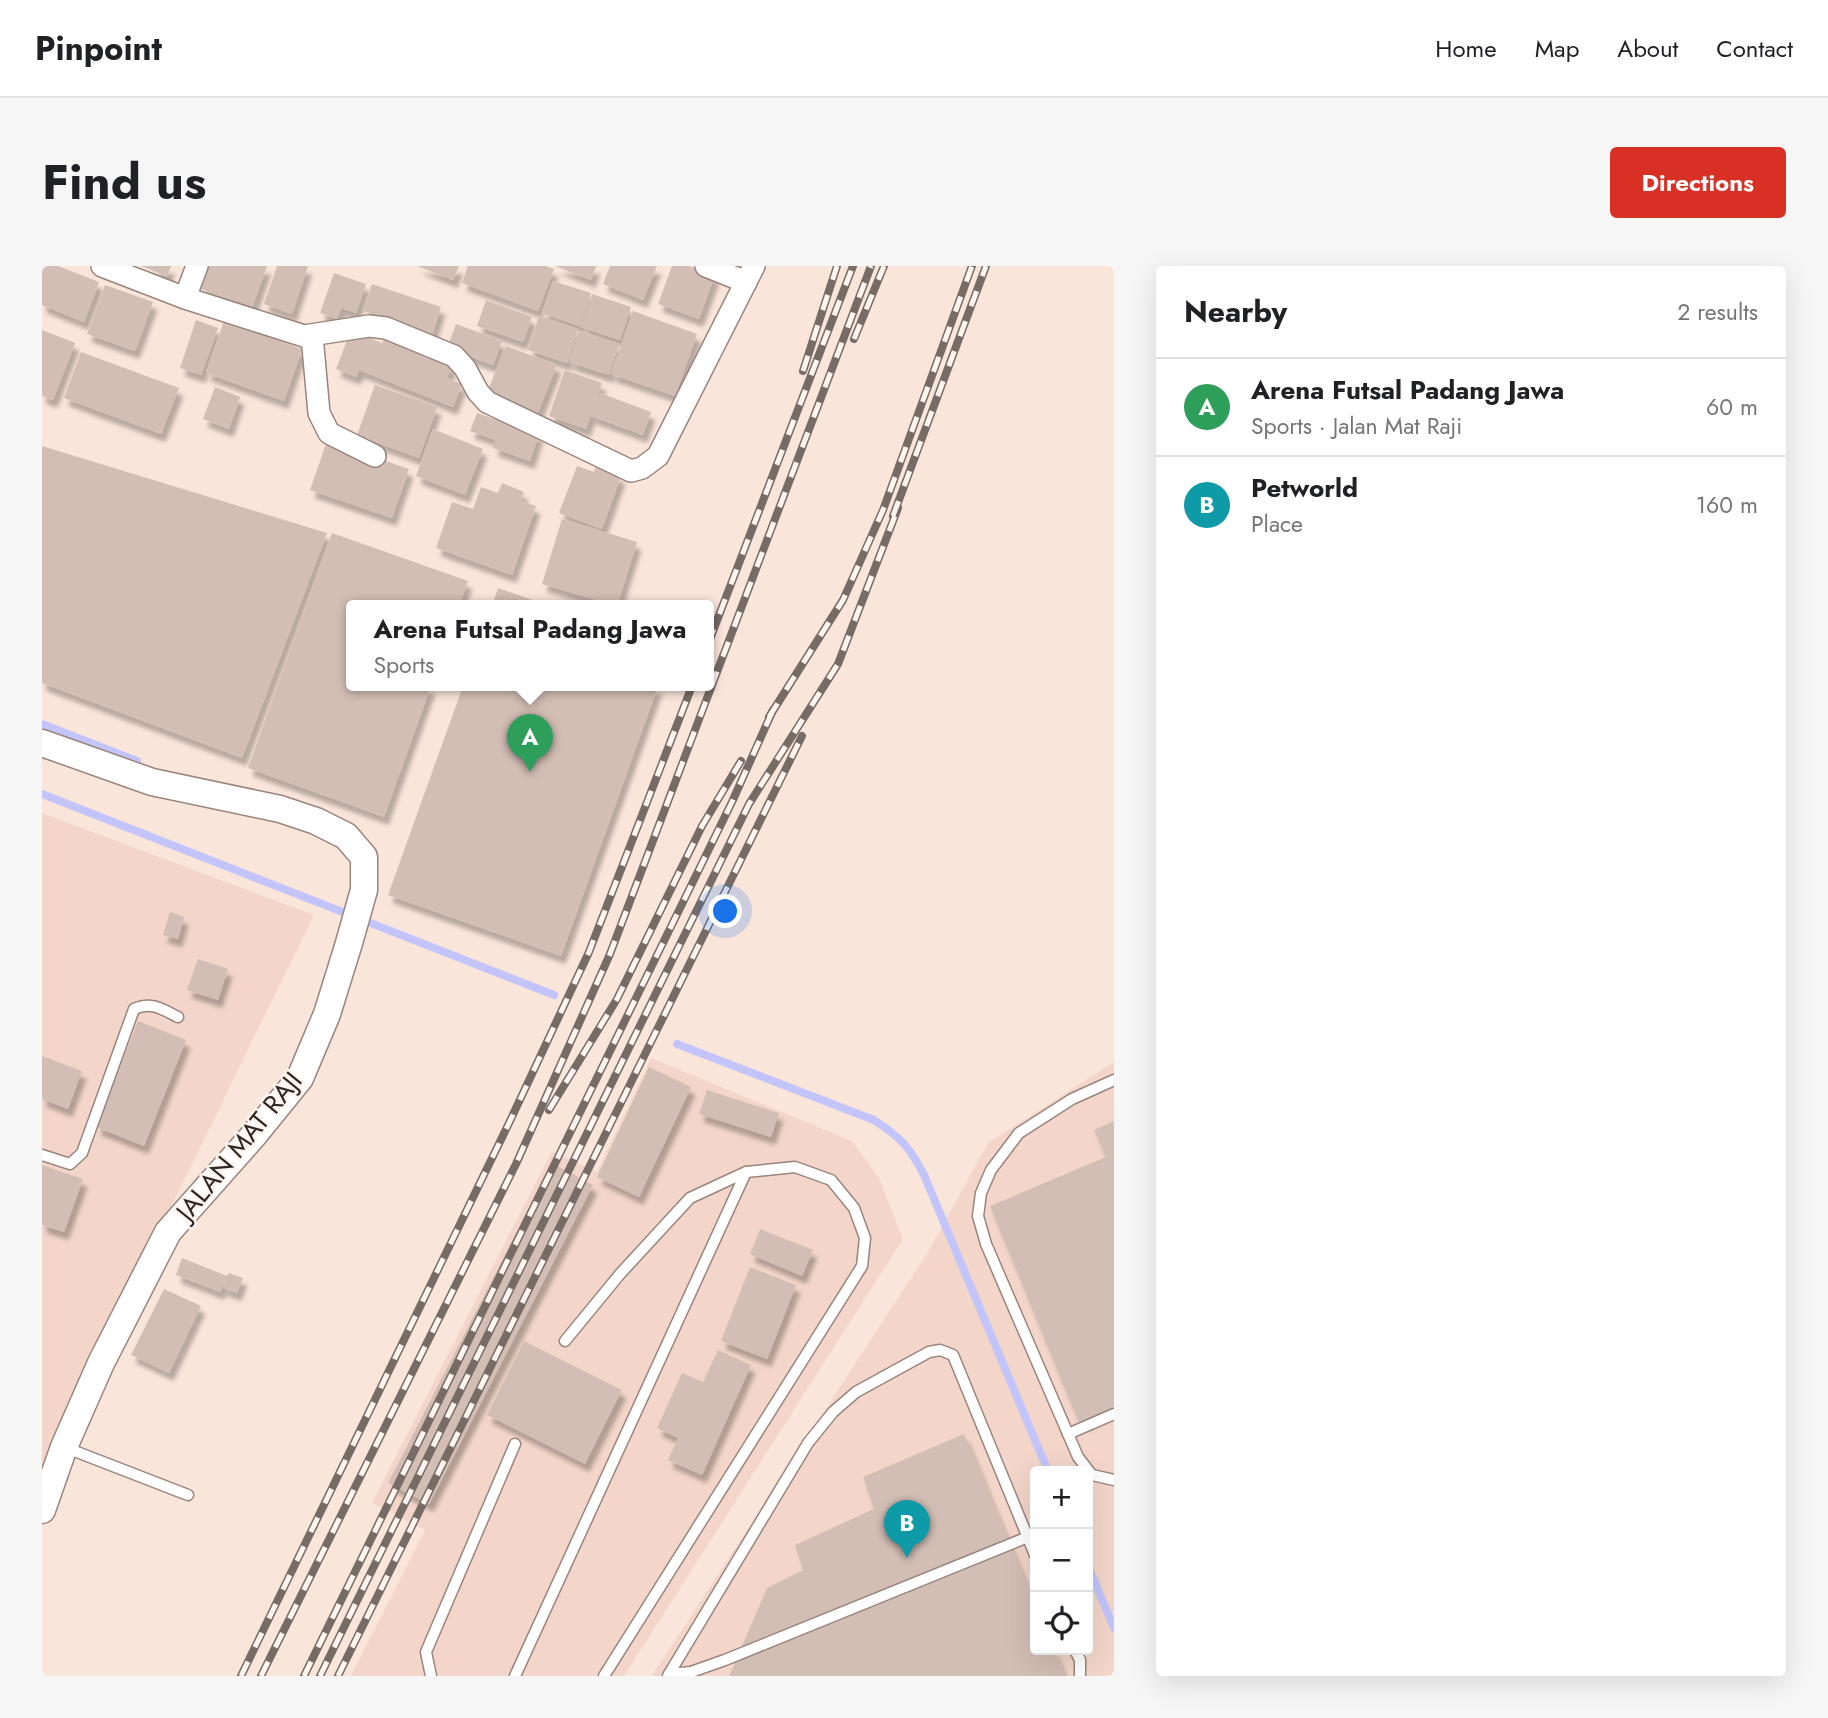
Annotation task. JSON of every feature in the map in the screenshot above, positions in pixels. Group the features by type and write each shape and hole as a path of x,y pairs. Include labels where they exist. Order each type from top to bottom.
{"street":[{"path":"102,266 186,298 303,336 369,326 386,328 454,356 487,402 631,471 642,468 658,456 750,274 706,266"},
{"path":"186,298 197,266"},
{"path":"312,335 320,413 329,433 375,456"},
{"name":"JALAN MAT RAJI","path":"42,743 152,782 280,809 316,821 346,836 364,857 364,890 349,943 327,1014 299,1078 253,1136 168,1232 101,1363 64,1447 42,1510"}],"lane":[{"path":"42,1155 70,1164 82,1153 134,1009 144,1004 156,1006 178,1017"},
{"path":"1114,1080 1072,1100 1019,1133 992,1170 981,1193 978,1216 986,1244 1078,1457 1092,1475 1114,1480"},
{"path":"565,1341 690,1198 746,1172 795,1167 831,1180 854,1208 865,1238 862,1266 604,1676"},
{"path":"515,1676 746,1172"},
{"path":"668,1675 808,1443 833,1412 856,1392 929,1352 940,1350 953,1355 1030,1542"},
{"path":"1068,1434 1114,1414"},
{"path":"431,1676 426,1652 514,1444"},
{"path":"64,1447 188,1495"},
{"path":"668,1675 691,1672 725,1660 1028,1537"},
{"path":"1078,1655 1080,1676"}],"shaded area":[{"path":"42,813 314,915 42,1470"},
{"path":"651,1058 852,1141 879,1178 903,1239 624,1676 351,1676 425,1530 372,1503 552,1151 597,1172"},
{"path":"1114,1062 1114,1676 652,1676 928,1252 988,1143"}],"building":[{"path":"42,266 58,266 99,282 84,322 42,305"},
{"path":"141,266 171,266 167,276"},
{"path":"209,266 267,266 252,308 201,289"},
{"path":"277,266 308,266 292,314 264,304"},
{"path":"417,266 459,266 453,280"},
{"path":"468,266 546,266 554,269 538,311 462,283"},
{"path":"555,266 596,266 591,280"},
{"path":"610,266 657,266 643,300 603,284"},
{"path":"672,266 689,266 715,275 699,319 658,304"},
{"path":"334,273 366,284 356,313 341,308 337,319 320,313"},
{"path":"553,281 591,293 580,326 542,313"},
{"path":"372,284 441,307 432,335 363,311"},
{"path":"105,285 153,302 135,351 87,334"},
{"path":"592,294 631,307 620,340 581,327"},
{"path":"486,300 532,317 523,342 477,326"},
{"path":"633,311 697,334 675,396 611,374"},
{"path":"539,316 578,329 567,363 528,350"},
{"path":"196,320 218,328 201,375 180,368"},
{"path":"224,321 302,349 284,401 206,373"},
{"path":"456,324 502,341 493,365 447,348"},
{"path":"42,330 75,343 53,400 42,396"},
{"path":"351,330 382,343 384,338 452,365 447,378 462,384 453,407 359,370 356,377 336,369"},
{"path":"579,331 619,344 609,375 569,362"},
{"path":"506,346 557,365 537,415 486,395"},
{"path":"81,352 179,388 161,434 64,398"},
{"path":"565,370 602,383 586,429 549,416"},
{"path":"375,385 437,407 419,458 357,435"},
{"path":"215,387 240,397 229,429 203,419"},
{"path":"600,393 651,412 643,435 591,416"},
{"path":"477,413 539,434 530,461 493,448 496,440 470,431"},
{"path":"433,429 483,449 465,495 416,476"},
{"path":"327,441 409,469 392,518 310,490"},
{"path":"42,446 327,533 242,758 42,683"},
{"path":"577,466 594,472 596,466 621,476 602,529 559,513"},
{"path":"502,483 524,492 521,501 536,506 512,575 436,548 452,502 473,509 481,487 498,493"},
{"path":"562,519 637,542 619,600 597,600 542,584"},
{"path":"332,533 468,581 461,600 346,600 346,691 429,691 384,817 248,768"},
{"path":"498,588 533,600 494,600"},
{"path":"461,691 656,691 561,956 388,895"},
{"path":"170,912 184,917 178,939 163,935"},
{"path":"198,959 228,969 218,1000 187,990"},
{"path":"138,1021 186,1040 144,1146 96,1127"},
{"path":"42,1056 82,1071 68,1109 42,1099"},
{"path":"649,1067 691,1087 639,1197 597,1177"},
{"path":"707,1090 779,1113 771,1137 699,1114"},
{"path":"1114,1121 1114,1408 1079,1423 990,1206 1106,1157 1094,1130"},
{"path":"552,1163 593,1185 429,1504 388,1483"},
{"path":"42,1165 83,1179 64,1232 42,1225"},
{"path":"760,1229 813,1250 802,1276 750,1254"},
{"path":"182,1258 227,1276 229,1273 243,1278 237,1293 223,1288 225,1279 220,1292 176,1275"},
{"path":"750,1267 796,1285 767,1359 721,1341"},
{"path":"164,1289 201,1306 169,1373 131,1355"},
{"path":"524,1341 622,1390 585,1464 487,1415"},
{"path":"718,1350 751,1365 702,1475 668,1460 678,1438 657,1428 682,1373 703,1382"},
{"path":"964,1434 1030,1593 1030,1655 1056,1655 1065,1676 729,1676 767,1588 803,1570 795,1545 874,1509 863,1477"}],"waterway":[{"path":"42,724 137,761"},
{"path":"42,794 554,995"},
{"path":"677,1044 874,1120 904,1143 924,1175 1046,1466"},
{"path":"1093,1578 1114,1628"}],"railway":[{"path":"803,371 837,266"},
{"path":"714,628 853,266"},
{"path":"714,680 871,266"},
{"path":"854,339 884,266"},
{"path":"769,717 843,600 883,510 972,266"},
{"path":"893,516 986,266"},
{"path":"320,1676 749,804 838,664 898,508"},
{"path":"241,1676 589,952 690,691"},
{"path":"261,1676 516,1164 610,954 710,691"},
{"path":"304,1676 732,802 773,710"},
{"path":"338,1676 802,736"},
{"path":"549,1110 617,999 702,826 741,761"}],"place":[{"name":"Arena Futsal Padang Jawa","path":"530,772"},
{"name":"Petworld","path":"907,1558"}]}
